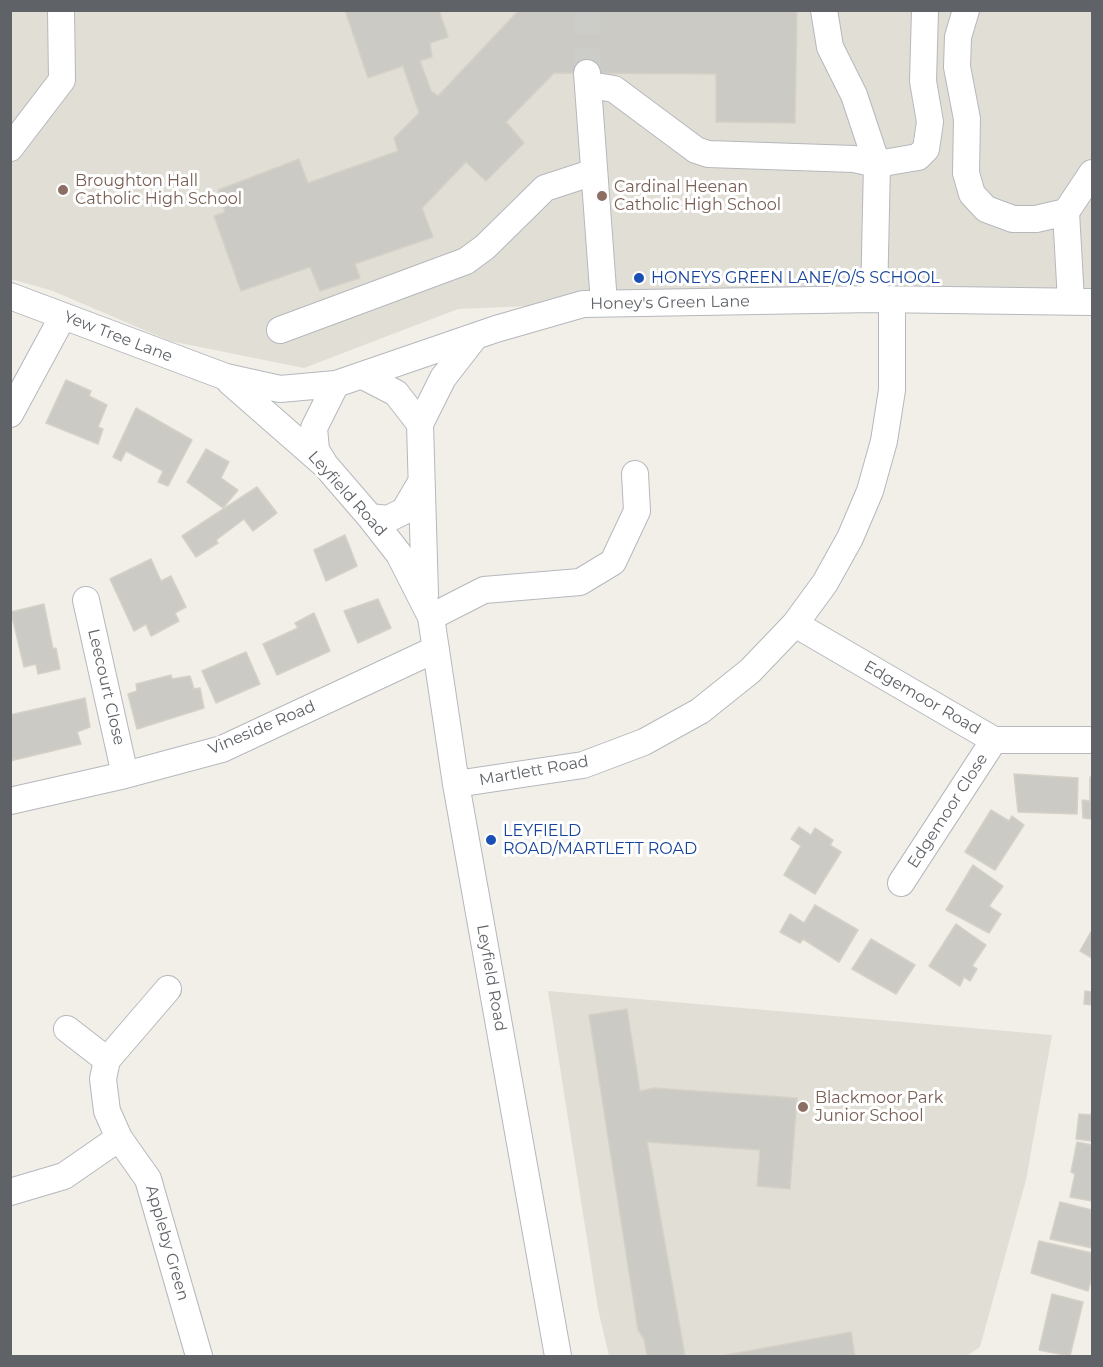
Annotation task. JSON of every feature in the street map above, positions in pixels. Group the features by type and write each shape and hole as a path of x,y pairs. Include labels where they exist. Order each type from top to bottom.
{"street":[{"path":"10,147 62,80 62,10"},
{"name":"Martlett Road","path":"456,784 583,765 644,742 700,711 750,671 795,624 825,583 840,556 870,490 884,441 892,390 883,299 877,164 854,95 837,64 831,47 824,10"},
{"path":"604,303 588,79 614,89 696,150 708,154 854,159 877,164 918,157 926,149 930,122 923,81 925,10"},
{"path":"966,10 958,37 957,67 967,120 966,172 972,194 986,209 1013,219 1036,219 1066,213"},
{"path":"280,330 466,261 485,247 544,188 594,172"},
{"path":"1082,301 1066,213 1092,173"},
{"name":"Yew Tree Lane","path":"10,296 226,378"},
{"name":"Honey's Green Lane","path":"226,378 280,389 336,384 573,306 604,303 883,299 1082,301"},
{"path":"10,414 63,316"},
{"path":"363,376 396,393 420,424 443,378 475,337"},
{"name":"Leyfield Road","path":"226,378 326,466 399,554 428,609"},
{"path":"326,466 316,450 314,428 336,384"},
{"name":"Leyfield Road","path":"420,424 428,609 456,784 558,1356"},
{"path":"428,609 484,590 580,582 613,562 637,510 635,474"},
{"path":"370,518 388,519 404,511 421,482"},
{"name":"Leecourt Close","path":"86,600 125,775"},
{"name":"Edgemoor Road","path":"795,624 994,740 1092,740"},
{"name":"Vineside Road","path":"10,801 125,775 222,749 436,649"},
{"name":"Edgemoor Close","path":"902,883 994,740"},
{"path":"67,1029 107,1060 168,989"},
{"name":"Appleby Green","path":"107,1060 104,1097 107,1111 119,1138 148,1179 199,1356"},
{"path":"10,1191 64,1176 119,1138"}],"shaded area":[{"name":"Cardinal Heenan Catholic High School","path":"10,11 1092,11 1092,315 604,303 458,309 304,368 170,341 53,291 11,279"},
{"name":"Blackmoor Park Junior School","path":"548,991 1052,1035 1026,1180 980,1347 967,1356 609,1356 598,1309"}],"building":[{"path":"345,10 439,10 448,37 430,43 432,57 420,61 431,91 438,96 519,10 797,10 795,123 716,122 716,74 554,73 506,122 524,143 486,181 466,162 422,208 433,237 355,264 360,278 320,291 310,267 241,291 214,216 225,212 218,190 299,159 308,183 398,151 394,138 419,113 403,66 368,78"},
{"path":"66,380 91,391 89,396 107,405 98,427 103,429 98,444 46,423"},
{"path":"136,408 192,440 168,486 158,482 163,471 126,451 121,461 113,457"},
{"path":"206,449 229,462 221,478 238,490 223,508 187,482"},
{"path":"257,487 277,513 253,531 244,519 216,540 218,543 196,557 182,536"},
{"path":"345,535 357,566 326,581 314,550"},
{"path":"151,559 161,581 171,576 186,607 175,613 179,621 151,636 146,624 134,631 110,579"},
{"path":"378,599 391,628 358,643 344,611"},
{"path":"44,604 53,649 56,648 60,669 38,674 36,664 24,667 11,612"},
{"path":"314,613 330,651 277,675 263,644 298,628 295,623"},
{"path":"246,652 260,684 216,703 202,671"},
{"path":"171,675 172,679 190,676 194,689 200,688 204,708 137,729 128,694 137,691 136,684"},
{"path":"85,698 90,727 77,732 81,744 10,761 10,715"},
{"path":"1014,774 1078,778 1077,814 1018,812"},
{"path":"1090,777 1092,777 1092,819 1083,818 1082,800 1090,801"},
{"path":"991,810 1009,821 1012,816 1024,825 995,870 965,852"},
{"path":"799,827 811,835 815,828 833,840 830,845 841,852 815,894 784,875 801,846 791,839"},
{"path":"973,865 1003,886 989,906 1001,914 989,933 946,910"},
{"path":"815,905 858,930 839,962 803,939 800,943 780,932 790,914 804,923"},
{"path":"956,924 986,945 972,966 977,969 970,981 964,977 960,986 929,966"},
{"path":"1092,930 1092,958 1080,951"},
{"path":"871,939 915,965 896,994 852,969"},
{"path":"1085,991 1092,992 1092,1005 1084,1004"},
{"path":"627,1009 640,1091 654,1088 797,1098 790,1189 757,1186 760,1150 647,1142 685,1356 647,1356 644,1339 638,1330 589,1015"},
{"path":"1092,1108 1092,1141 1076,1139 1079,1114 1091,1115"},
{"path":"1077,1142 1092,1145 1092,1201 1070,1197 1075,1174 1071,1172"},
{"path":"1060,1202 1092,1210 1092,1248 1050,1239"},
{"path":"1039,1241 1092,1253 1092,1276 1088,1291 1031,1273"},
{"path":"1052,1294 1083,1302 1070,1356 1039,1350"},
{"path":"851,1332 855,1356 721,1356"}],"tunnel":[{"path":"587,73 588,10"}],"place":[{"name":"Broughton Hall Catholic High School","path":"63,190"},
{"name":"Cardinal Heenan Catholic High School","path":"602,196"},
{"name":"HONEYS GREEN LANE/O/S SCHOOL","path":"639,278"},
{"name":"LEYFIELD ROAD/MARTLETT ROAD","path":"491,840"},
{"name":"Blackmoor Park Junior School","path":"803,1107"}]}
